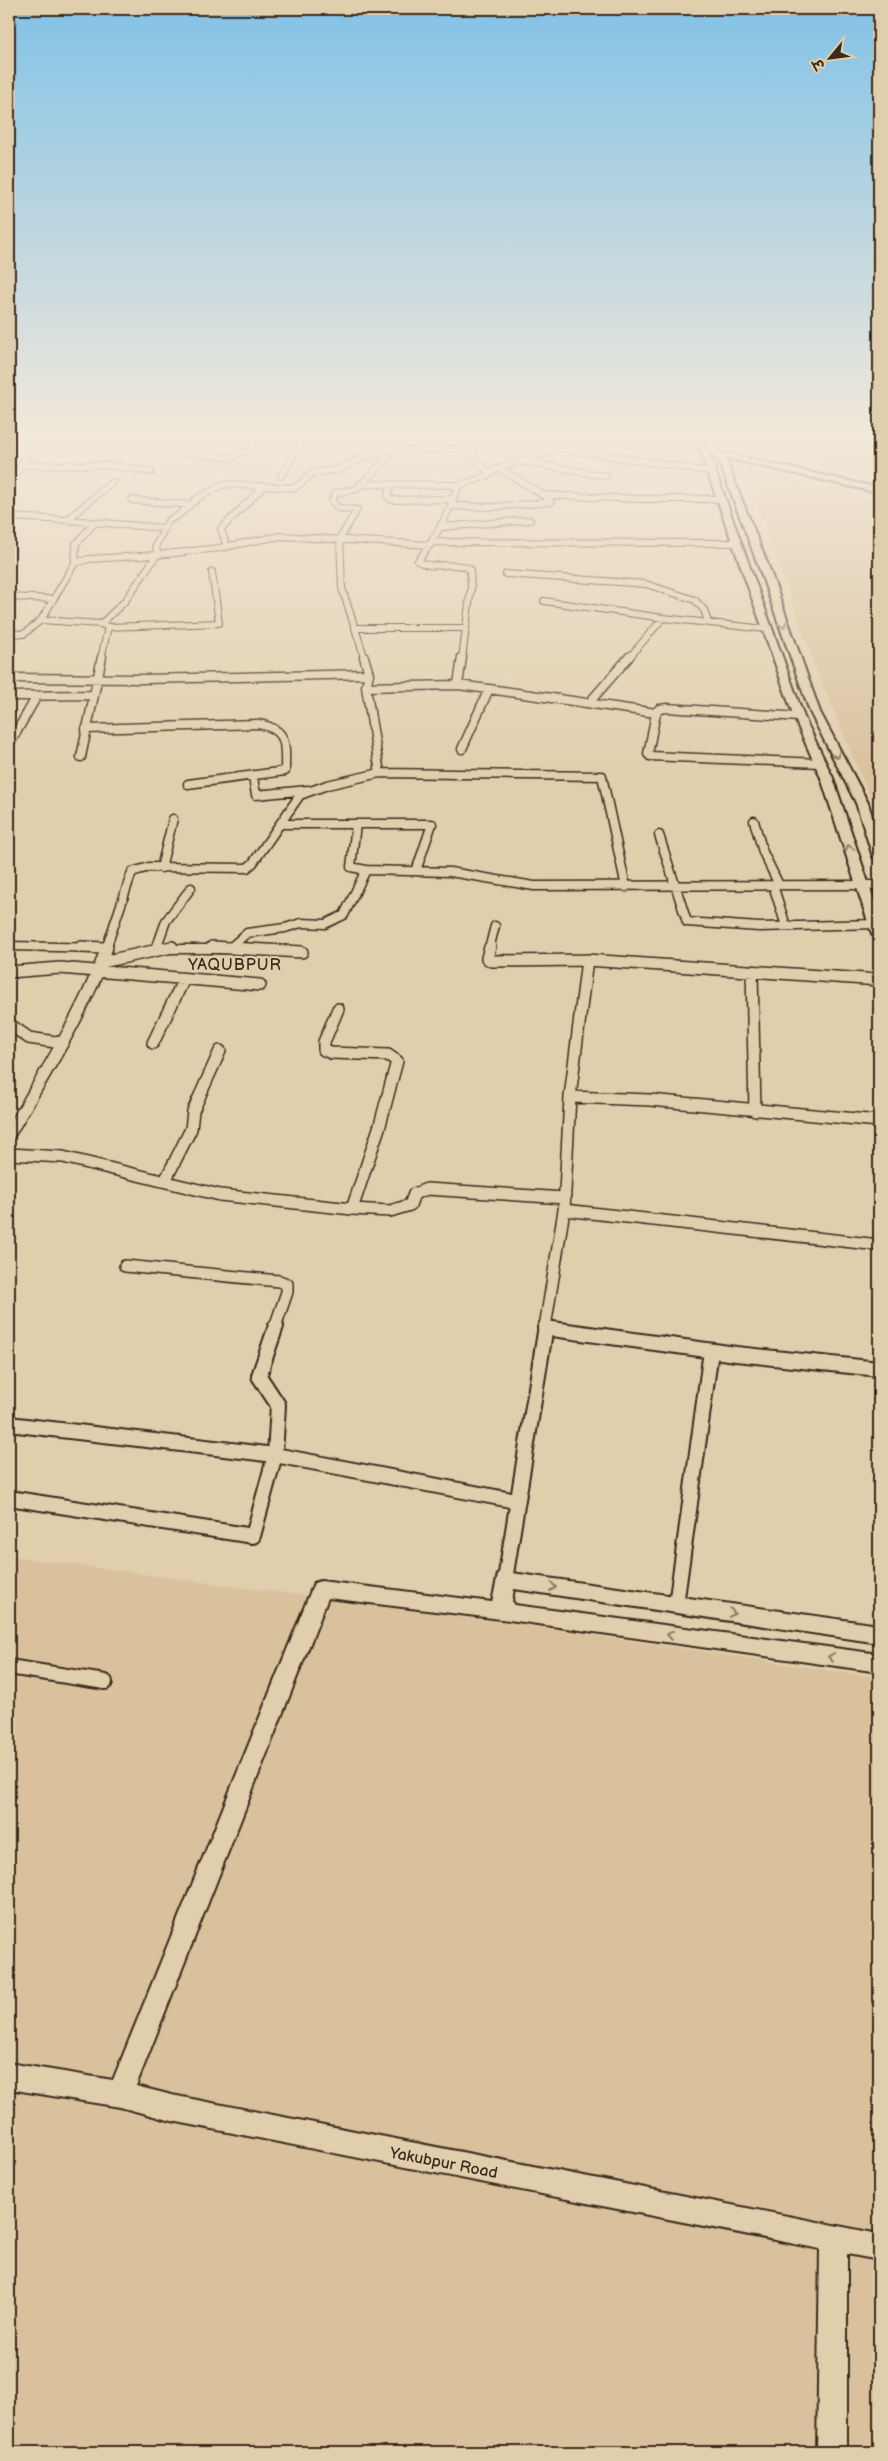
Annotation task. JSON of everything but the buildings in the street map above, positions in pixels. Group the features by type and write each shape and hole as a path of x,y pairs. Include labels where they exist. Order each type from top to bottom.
{"street":[{"path":"9,633 24,634 41,620 75,563 76,551"},
{"path":"81,757 97,680 104,626 130,595 157,555 157,551"},
{"path":"75,563 89,559 193,551"},
{"path":"341,551 342,588 369,674 366,687 380,773"},
{"path":"426,551 418,561 420,564 465,567 473,574 458,685"},
{"path":"658,835 687,922 878,929 820,763 798,714 766,629 740,551"},
{"path":"757,551 815,712 862,804 878,852"},
{"path":"41,620 104,626 219,623 212,572"},
{"path":"506,574 646,584 695,600 704,610 708,622"},
{"path":"9,597 53,599"},
{"path":"544,601 663,618 766,629"},
{"path":"589,703 663,618"},
{"path":"356,628 466,628"},
{"path":"9,678 97,680 189,676 369,674"},
{"path":"366,687 458,685 489,688 656,714"},
{"path":"462,749 489,688"},
{"path":"9,696 94,695"},
{"path":"9,745 37,696"},
{"path":"815,712 798,714 659,709 656,714 648,754 650,756 820,763"},
{"path":"86,729 258,724 273,726 282,734 284,740 285,771 253,777 188,784"},
{"path":"9,1135 62,1043 100,966 132,872 139,868 247,868 254,863 300,795 315,789 380,773 602,776 604,778 626,887"},
{"path":"253,777 256,795 315,789"},
{"path":"160,868 173,819"},
{"path":"754,821 763,852 776,885 786,926"},
{"path":"280,824 432,824 416,871"},
{"path":"356,824 351,867 366,870 450,872 534,886 879,885"},
{"path":"231,947 247,933 286,928 301,923 325,924 344,915 366,870"},
{"path":"156,950 166,921 191,888"},
{"path":"495,926 488,958 490,960 587,960 879,980"},
{"path":"9,946 105,948"},
{"path":"100,966 156,950 174,947 231,947 302,952"},
{"path":"509,1612 502,1602 516,1501 564,1204 570,1097 587,960"},
{"path":"9,972 100,966 184,980 260,985"},
{"path":"752,972 755,1111"},
{"path":"153,1043 184,980"},
{"path":"338,1009 323,1047 324,1050 330,1053 388,1055 396,1058 397,1061 380,1125 352,1209"},
{"path":"9,1024 29,1038 62,1043"},
{"path":"165,1181 191,1129 193,1111 220,1051"},
{"path":"570,1097 650,1100 879,1121"},
{"path":"9,1154 63,1157 220,1195 352,1209 390,1211 406,1207 410,1205 414,1194 427,1189 564,1204 879,1245"},
{"path":"9,1498 253,1536 275,1455 278,1405 276,1397 262,1385 259,1376 288,1292 287,1284 279,1281 125,1266"},
{"path":"544,1328 711,1351 879,1370"},
{"path":"676,1605 711,1351"},
{"path":"9,1424 275,1455 516,1501"},
{"path":"505,1580 879,1634"},
{"path":"120,2094 321,1589 509,1612 879,1663"},
{"path":"9,1667 105,1682"},
{"name":"Yakubpur Road","path":"9,2076 120,2094 172,2108 879,2247"},
{"path":"832,2452 834,2238"}],"shaded area":[{"path":"774,551 879,551 879,818 814,664"},
{"path":"9,1556 554,1629 879,1678 879,2452 9,2452"}],"district":[{"name":"YAQUBPUR","path":"235,964"}]}
